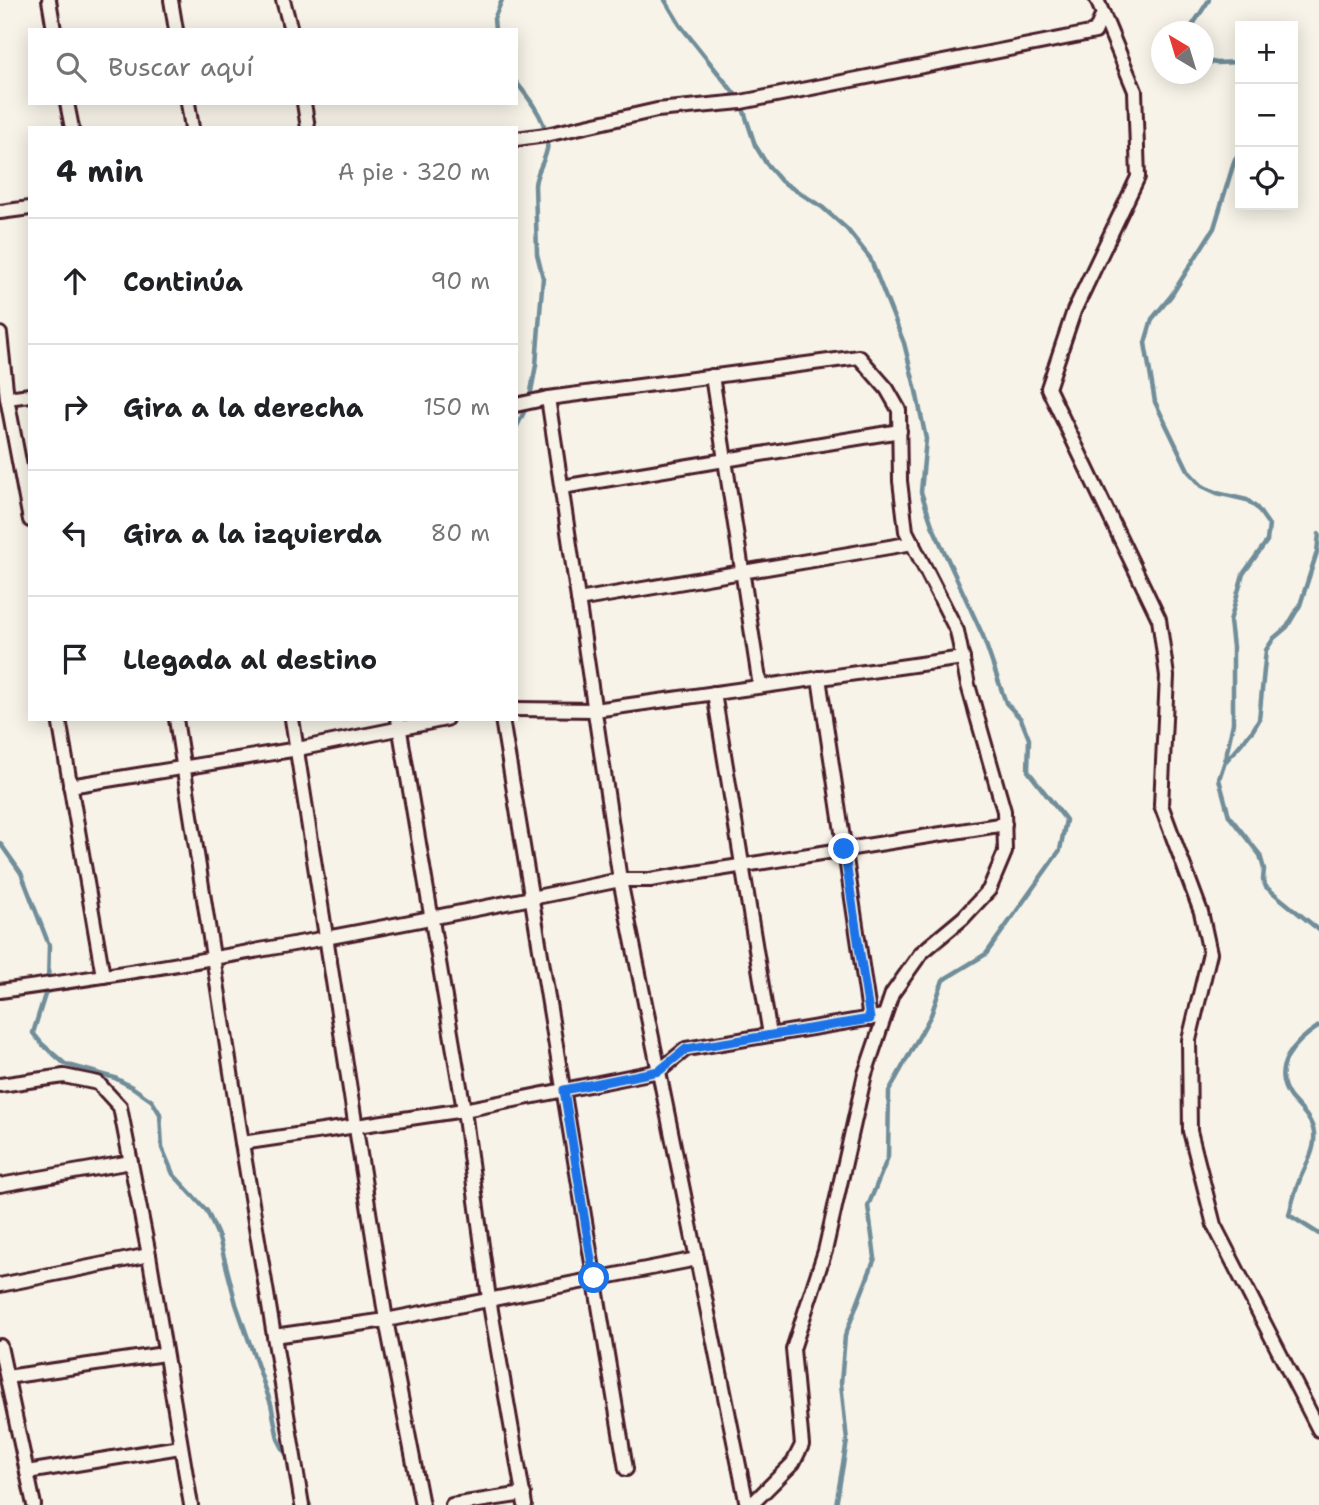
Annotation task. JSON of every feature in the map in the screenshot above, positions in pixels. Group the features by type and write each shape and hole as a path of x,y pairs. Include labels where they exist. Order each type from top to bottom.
{"street":[{"path":"49,0 54,28"},
{"path":"171,0 176,28"},
{"path":"283,0 290,28"},
{"path":"1097,0 1135,91 1138,177 1074,311 1048,388 1159,618 1167,676 1161,805 1201,912 1209,953 1189,1040 1190,1131 1214,1225 1319,1430"},
{"path":"518,139 657,110 741,102 1095,32 1103,14"},
{"path":"67,105 72,126"},
{"path":"188,105 192,126"},
{"path":"304,105 308,126"},
{"path":"0,212 28,208"},
{"path":"0,334 8,398 28,509"},
{"path":"518,405 548,398 859,356 887,389 900,410 900,481 906,531 957,631 968,685 1004,811 1006,852 989,890 963,918 921,953 892,994 865,1073 825,1251 793,1349 802,1445 793,1463 749,1505"},
{"path":"712,376 760,686"},
{"path":"8,398 28,395"},
{"path":"548,398 620,880 749,1505"},
{"path":"562,487 900,431"},
{"path":"578,600 913,543"},
{"path":"518,709 595,710 963,658"},
{"path":"819,678 870,1019"},
{"path":"714,693 770,1035"},
{"path":"59,721 103,976"},
{"path":"176,721 302,1505"},
{"path":"292,721 324,938 386,1320 422,1505"},
{"path":"70,786 298,749 399,724 427,721"},
{"path":"502,721 626,1469"},
{"path":"399,724 464,1111 489,1298 524,1500 452,1505"},
{"path":"0,991 103,976 431,919 620,880 650,880 1005,824"},
{"path":"242,1143 464,1111 659,1071 686,1049 884,1016"},
{"path":"0,1086 64,1076 98,1083 120,1107 149,1255 191,1505"},
{"path":"0,1185 131,1162"},
{"path":"0,1284 149,1255"},
{"path":"274,1336 386,1320 697,1259"},
{"path":"0,1346 7,1377 6,1404 34,1505"},
{"path":"7,1377 164,1354"},
{"path":"27,1472 180,1447"}],"waterway":[{"path":"495,28 494,19 502,0"},
{"path":"665,0 680,25 741,102 755,145 766,163 781,181 822,207 847,229 870,258 904,343 916,391 926,439 921,492 932,525 983,636 1006,703 1021,719 1029,739 1028,771 1066,820 1060,850 986,954 943,980 931,1015 889,1091 888,1157 868,1206 875,1258 845,1336 841,1383 847,1441 836,1505"},
{"path":"1195,21 1209,0"},
{"path":"1214,62 1235,62"},
{"path":"518,84 539,115 548,144 535,185 537,254 543,278 536,365 529,402 518,424"},
{"path":"1235,159 1214,228 1171,296 1152,319 1145,343 1155,402 1189,472 1202,486 1217,493 1247,500 1257,508 1269,525 1267,541 1243,574 1230,621 1233,647 1233,723 1219,779 1229,816 1260,855 1266,887 1319,930"},
{"path":"1226,761 1259,720 1266,650 1274,638 1287,627 1300,605 1317,552 1319,534"},
{"path":"0,843 21,873 49,945 48,985 33,1033 65,1064 115,1078 152,1101 160,1114 162,1148 173,1174 207,1211 219,1238 236,1304 271,1404 278,1439 290,1462"},
{"path":"1319,1026 1294,1047 1284,1065 1282,1075 1290,1097 1308,1118 1314,1133 1312,1151 1289,1215 1319,1234"},
{"path":"305,1496 310,1505"}],"route":[{"path":"594,1278 564,1090 659,1071 686,1049 870,1019 844,849"}]}
